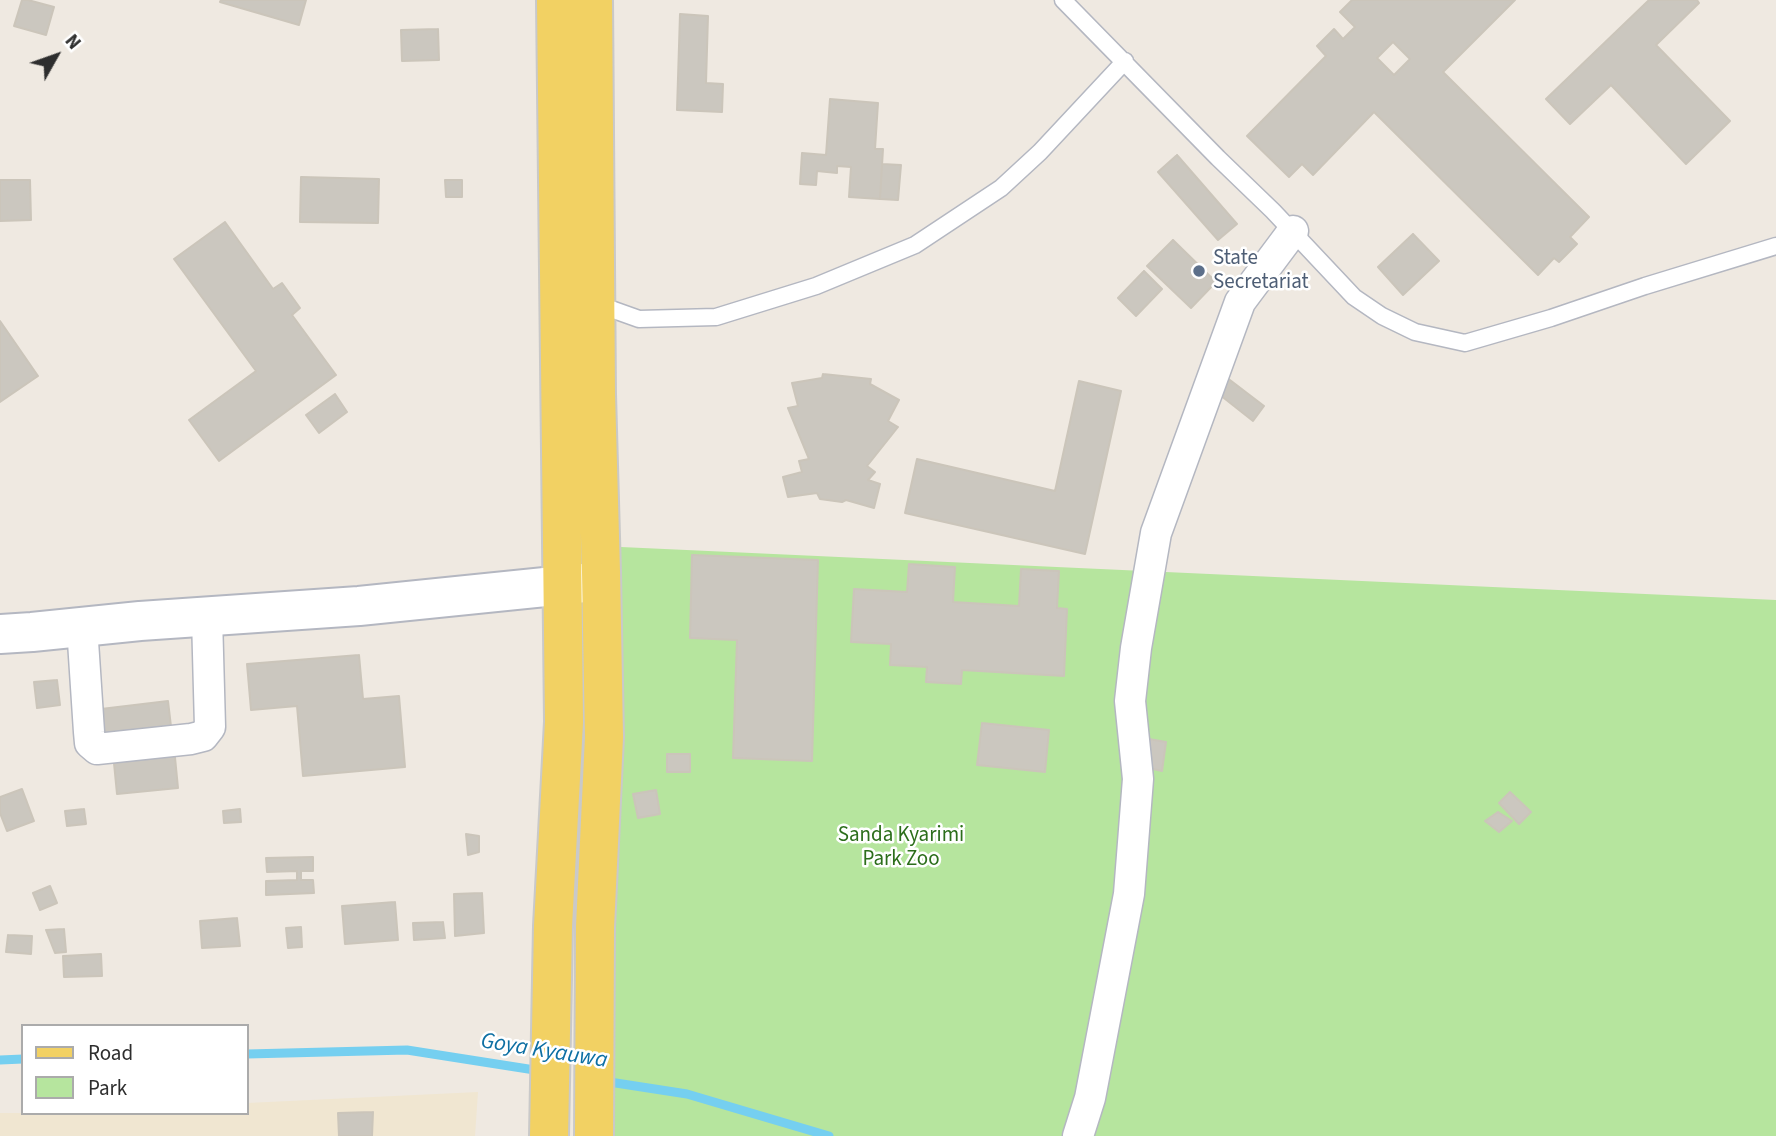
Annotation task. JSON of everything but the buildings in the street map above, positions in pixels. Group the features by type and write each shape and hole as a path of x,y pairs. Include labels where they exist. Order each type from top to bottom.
{"main road":[{"path":"549,1128 554,926 564,722 556,0"},
{"path":"593,0 596,394 604,737 595,927 594,1128"}],"street":[{"path":"1078,1136 1090,1098 1129,894 1138,779 1130,701 1136,648 1156,533 1240,302 1293,231"},
{"path":"0,634 359,606 602,581"},
{"path":"82,626 90,743 97,750 203,736 210,727 207,617"}],"lane":[{"path":"1063,0 1293,231 1354,297 1382,316 1415,332 1465,344 1776,246"},
{"path":"596,303 639,319 716,317 816,286 915,245 1001,188 1040,152 1125,61"}],"shaded area":[{"path":"478,1092 475,1136 0,1136 0,1113 248,1115 248,1103"}],"green space":[{"name":"Sanda Kyarimi Park Zoo","path":"621,547 1776,600 1776,1136 600,1136"}],"waterway":[{"name":"Goya Kyauwa","path":"248,1054 407,1050 541,1071"},
{"name":"Goya Kyauwa","path":"0,1060 21,1059"},
{"name":"Goya Kyauwa","path":"603,1081 687,1094 829,1136"}],"place":[{"name":"State Secretariat","path":"1199,271"}]}
